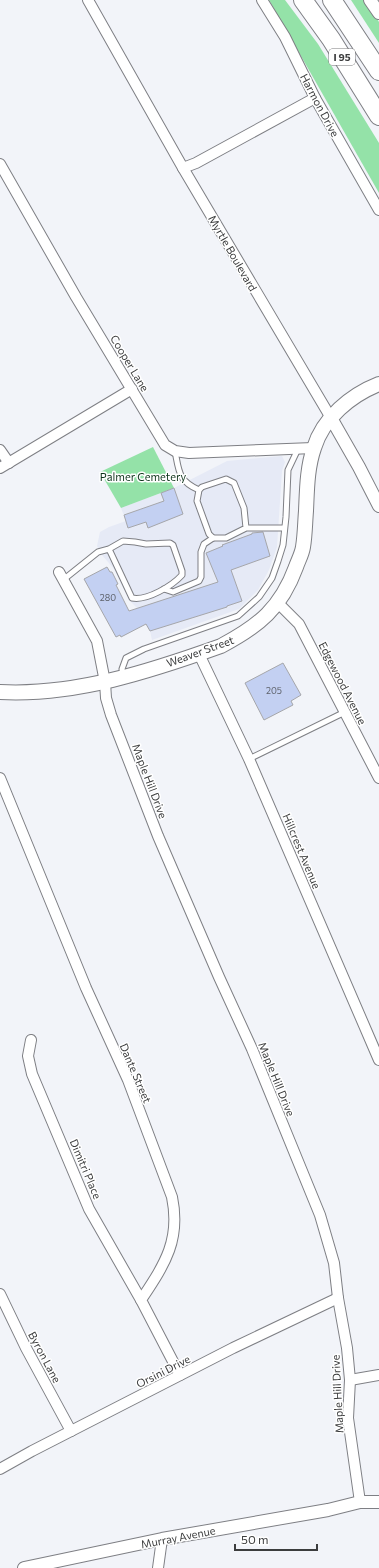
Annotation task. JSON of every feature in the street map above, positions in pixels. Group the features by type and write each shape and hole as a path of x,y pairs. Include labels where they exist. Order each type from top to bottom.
{"highway":[{"name":"I 95","path":"303,0 331,39 379,116"},
{"name":"I 95","path":"332,0 379,70"}],"main road":[{"name":"Weaver Street","path":"0,692 29,692 106,682 221,646 254,626 278,603 290,584 303,548 308,478 314,448 318,437 343,404 379,384"}],"street":[{"name":"Myrtle Boulevard","path":"88,0 183,168 331,418 379,506"},
{"name":"Harmon Drive","path":"262,0 285,37 315,98 379,210"},
{"path":"370,0 379,13"},
{"path":"183,168 196,163 315,98"},
{"name":"Cooper Lane","path":"0,164 76,297 165,445 175,451"},
{"path":"0,450 4,466 132,389"},
{"path":"175,451 189,452 314,448"},
{"name":"Maple Hill Drive","path":"61,576 97,641 106,682 106,698 111,715 158,836 252,1049 320,1215 334,1262 338,1298 347,1348 350,1380 348,1418 360,1502"},
{"name":"Edgewood Avenue","path":"278,603 299,624 379,778"},
{"name":"Hillcrest Avenue","path":"199,654 249,759 379,1060"},
{"name":"Dante Street","path":"0,778 86,988 128,1080 172,1196 175,1211 175,1227 170,1248 160,1271 142,1300"},
{"name":"Dimitri Place","path":"31,1040 28,1056 32,1074 89,1209 142,1300"},
{"name":"Byron Lane","path":"0,1294 26,1348 71,1431"},
{"name":"Orsini Drive","path":"0,1469 180,1375 338,1298"},
{"path":"142,1300 180,1375"},
{"path":"350,1380 379,1375"},
{"name":"Murray Avenue","path":"24,1568 162,1539 328,1510 360,1502 379,1502"},
{"path":"158,1568 162,1539"}],"lane":[{"path":"123,676 122,669 126,658 144,649 238,616 259,597 272,578 280,556 284,528 288,470 298,448"},
{"path":"175,451 180,474 187,485 198,490"},
{"path":"198,490 202,487 226,479 234,483 244,508 246,528"},
{"path":"198,490 197,501 209,534 213,538"},
{"path":"164,589 173,592 199,581 201,578 201,552 204,544 213,538 226,538 246,528 284,528"},
{"path":"61,576 98,552 109,549 123,542 146,544 170,543 173,545 182,575 164,589 138,599 132,598 109,549"},
{"path":"249,759 345,712"}],"shaded area":[{"path":"282,456 285,462 282,471 277,547 269,570 258,590 239,609 152,640 150,631 137,608 129,600 114,569 102,555 97,546 100,532 126,521 121,508 174,488 227,461"}],"green space":[{"path":"269,0 285,0 318,44 379,143 379,193"},
{"path":"351,0 365,0 379,22 379,43"},
{"name":"Palmer Cemetery","path":"153,447 174,488 121,508 100,472"}],"building":[{"path":"174,488 183,514 148,528 146,522 128,528 124,515 164,501 161,493"},
{"path":"263,532 270,556 231,570 242,601 150,631 146,624 121,637 120,635 116,637 84,579 107,567 110,572 112,572 118,584 116,585 129,611 218,582 206,553 252,533"},
{"path":"283,663 301,695 291,701 293,705 264,720 245,683"}]}
